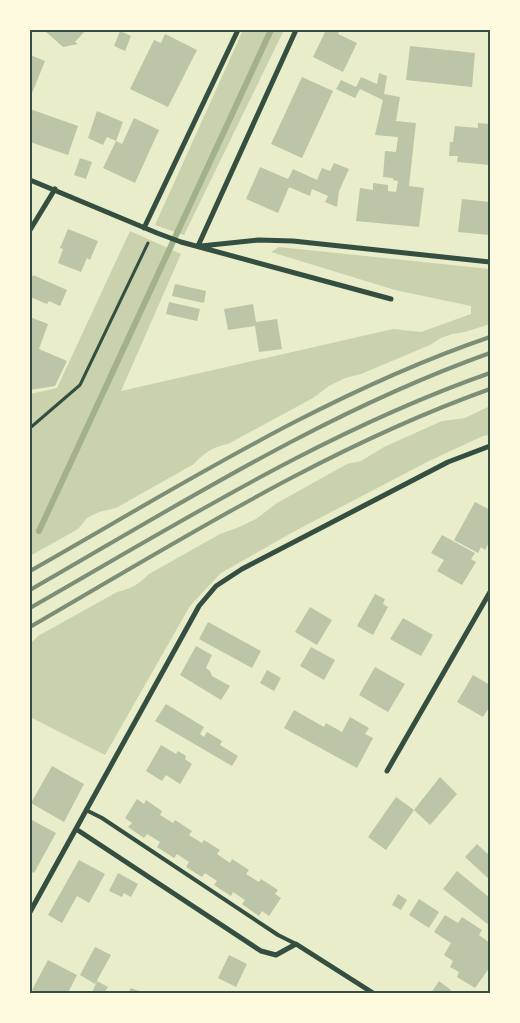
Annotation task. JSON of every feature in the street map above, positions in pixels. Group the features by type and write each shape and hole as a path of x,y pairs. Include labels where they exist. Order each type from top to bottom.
{"street":[{"path":"144,228 238,30"},
{"path":"198,246 296,30"},
{"path":"30,180 181,242 391,299"},
{"path":"30,230 55,190"},
{"path":"198,246 258,240 293,241 490,262"},
{"path":"30,912 199,606 216,586 242,569 440,467 487,447"},
{"path":"387,771 490,592"},
{"path":"76,829 261,951 276,955 296,944 372,993"}],"lane":[{"path":"86,810 102,818 278,936 296,944"}],"path":[{"path":"30,428 80,385 142,257"}],"green space":[{"path":"243,30 284,30 184,235 155,225"},
{"path":"130,231 181,254 121,391 393,329 421,332 471,314 471,306 395,290 271,252 279,247 490,269 490,324 441,338 430,345 329,386 313,398 228,444 210,451 194,464 116,508 99,512 87,518 78,529 30,556 30,394 57,388"},
{"path":"490,406 490,435 483,436 429,461 293,532 221,573 190,606 105,755 30,717 30,644 38,636 117,592 134,586 149,574 220,534 256,519 277,503 347,464 361,461 384,447 442,421 465,418"}],"building":[{"path":"46,30 81,30 84,32 75,42 78,44 63,47"},
{"path":"326,30 340,30 338,34 357,43 343,72 313,57"},
{"path":"120,31 131,36 125,51 114,46"},
{"path":"165,34 197,50 168,107 130,89 154,40 161,43"},
{"path":"410,46 475,53 472,87 406,80"},
{"path":"30,55 45,61 30,98"},
{"path":"379,73 387,76 384,94 400,97 396,121 416,123 409,186 424,188 419,227 356,221 360,188 373,190 373,183 388,185 388,191 396,192 398,181 393,180 393,178 383,177 385,151 396,152 398,137 375,135 383,100 360,89 355,98 336,89 341,80 356,87 361,77 377,84"},
{"path":"302,77 333,91 302,158 271,144"},
{"path":"30,109 78,126 68,155 30,142"},
{"path":"97,111 123,122 116,141 107,137 103,145 88,138"},
{"path":"134,118 159,130 135,183 103,168 116,141 122,144"},
{"path":"478,123 490,124 490,165 457,162 458,156 449,156 450,142 453,142 455,126 478,128"},
{"path":"80,158 92,162 86,179 74,175"},
{"path":"334,163 349,169 339,191 337,207 325,202 328,196 312,189 310,196 289,187 278,213 246,199 260,167 288,179 293,169 317,180 322,168 330,171"},
{"path":"462,199 490,202 490,235 458,232"},
{"path":"68,229 98,241 90,260 87,258 81,272 58,263 63,249 60,248"},
{"path":"33,275 67,290 60,306 49,301 47,304 30,297 30,281"},
{"path":"175,284 206,291 204,303 172,296"},
{"path":"169,302 200,309 197,321 166,314"},
{"path":"253,304 256,322 277,319 282,349 259,352 255,326 228,330 224,309"},
{"path":"30,317 48,324 39,349 67,361 55,386 30,390"},
{"path":"475,502 490,510 490,541 485,550 481,547 478,553 454,540"},
{"path":"442,535 475,553 471,559 476,562 462,585 437,571 444,560 431,553"},
{"path":"375,594 385,599 383,604 388,607 373,635 357,626"},
{"path":"310,607 332,620 317,645 295,632"},
{"path":"403,618 433,635 421,656 390,639"},
{"path":"208,622 261,651 252,668 199,639"},
{"path":"196,646 212,655 206,668 212,676 230,686 221,700 180,675"},
{"path":"311,647 335,660 324,680 300,666"},
{"path":"375,667 405,684 388,712 359,695"},
{"path":"267,670 281,678 274,691 260,683"},
{"path":"473,675 490,685 490,706 483,717 457,702"},
{"path":"166,704 204,727 200,734 204,737 207,732 222,741 220,745 238,756 232,766 155,721"},
{"path":"294,710 324,727 326,723 342,732 350,717 369,728 365,734 373,738 357,768 284,728"},
{"path":"161,745 176,754 178,751 186,756 185,759 192,764 180,784 166,775 162,781 146,771"},
{"path":"52,766 84,784 64,822 31,803"},
{"path":"440,777 457,794 430,825 414,810"},
{"path":"396,797 414,810 386,850 368,837"},
{"path":"137,799 144,804 146,800 162,811 160,815 173,823 175,820 192,831 189,835 202,843 204,840 220,850 217,854 230,863 232,859 249,870 246,874 259,882 261,879 278,890 275,894 281,898 269,916 262,911 259,916 242,904 245,900 233,892 231,896 214,885 217,881 205,873 202,877 186,867 189,862 177,854 174,858 157,847 160,842 147,834 144,838 128,827 132,823 125,818"},
{"path":"30,819 56,833 34,873 30,871"},
{"path":"477,844 490,856 490,880 465,857"},
{"path":"79,860 105,874 89,903 77,896 62,923 48,915"},
{"path":"457,871 490,898 490,926 443,889"},
{"path":"118,873 138,884 131,897 124,893 122,897 109,891"},
{"path":"398,894 407,900 401,910 392,905"},
{"path":"419,899 439,912 429,928 409,915"},
{"path":"445,915 458,923 462,917 482,930 479,935 490,943 490,967 475,988 457,977 459,972 450,967 453,961 444,955 451,943 434,932"},
{"path":"95,947 111,955 95,984 80,975"},
{"path":"229,955 247,964 236,987 218,978"},
{"path":"48,960 77,975 68,993 39,993 32,990"},
{"path":"97,981 108,987 104,993 92,993"},
{"path":"439,981 451,990 449,993 431,993"},
{"path":"131,988 144,993 128,993"}],"waterway":[{"path":"39,531 271,30"}],"railway":[{"path":"30,571 198,474 312,413 370,385 490,337"},
{"path":"30,590 198,493 312,431 370,402 490,353"},
{"path":"30,608 198,511 312,450 430,396 490,373"},
{"path":"30,627 198,529 312,467 430,412 490,389"}]}
